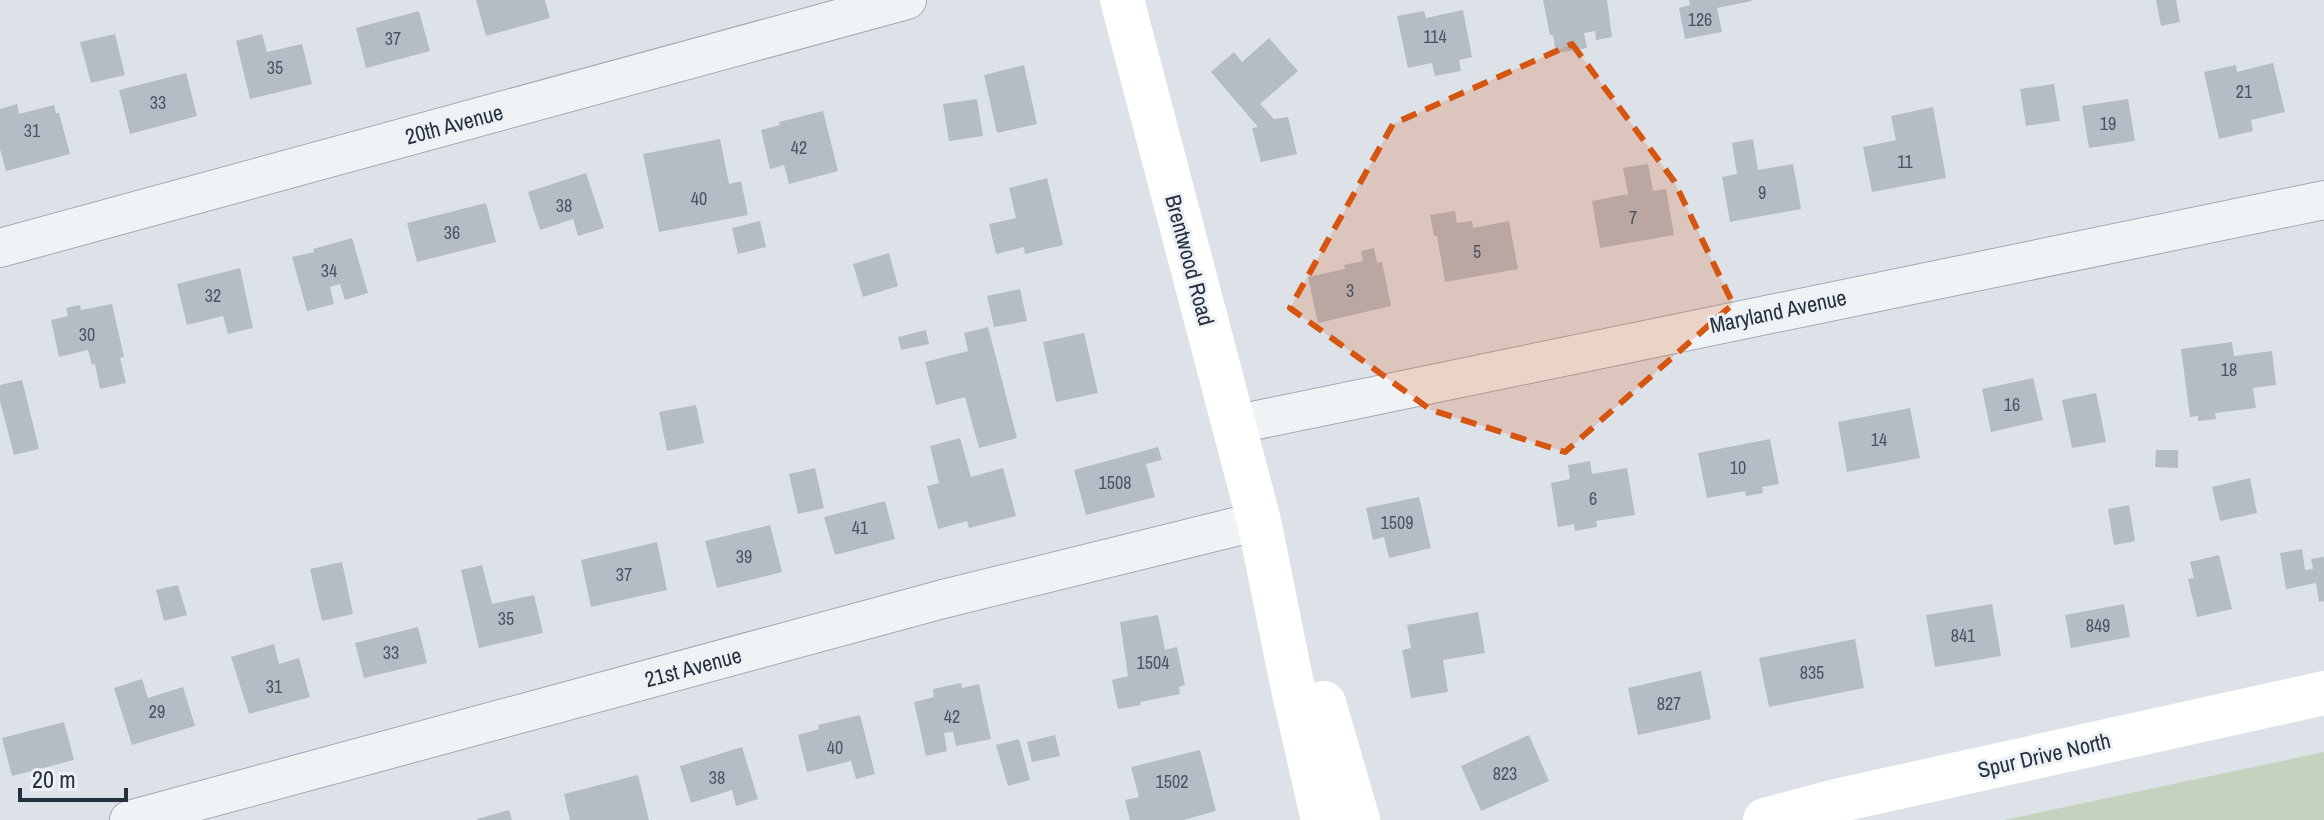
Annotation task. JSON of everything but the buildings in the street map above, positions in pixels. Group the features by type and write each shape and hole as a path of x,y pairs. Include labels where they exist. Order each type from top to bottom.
{"street":[{"name":"20th Avenue","path":"0,248 907,0"},
{"name":"Brentwood Road","path":"1122,0 1259,521 1323,820"},
{"name":"Maryland Avenue","path":"1233,425 2324,200"},
{"name":"Brentwood Road","path":"1259,521 1309,649 1358,820"},
{"name":"21st Avenue","path":"129,820 943,599 1259,521"},
{"name":"Spur Drive North","path":"1765,820 1836,801 2324,693"}],"highlighted area":[{"path":"1572,44 1674,181 1733,304 1565,452 1431,410 1290,308 1393,124"}],"green space":[{"path":"2324,752 2324,820 2004,820"}]}
